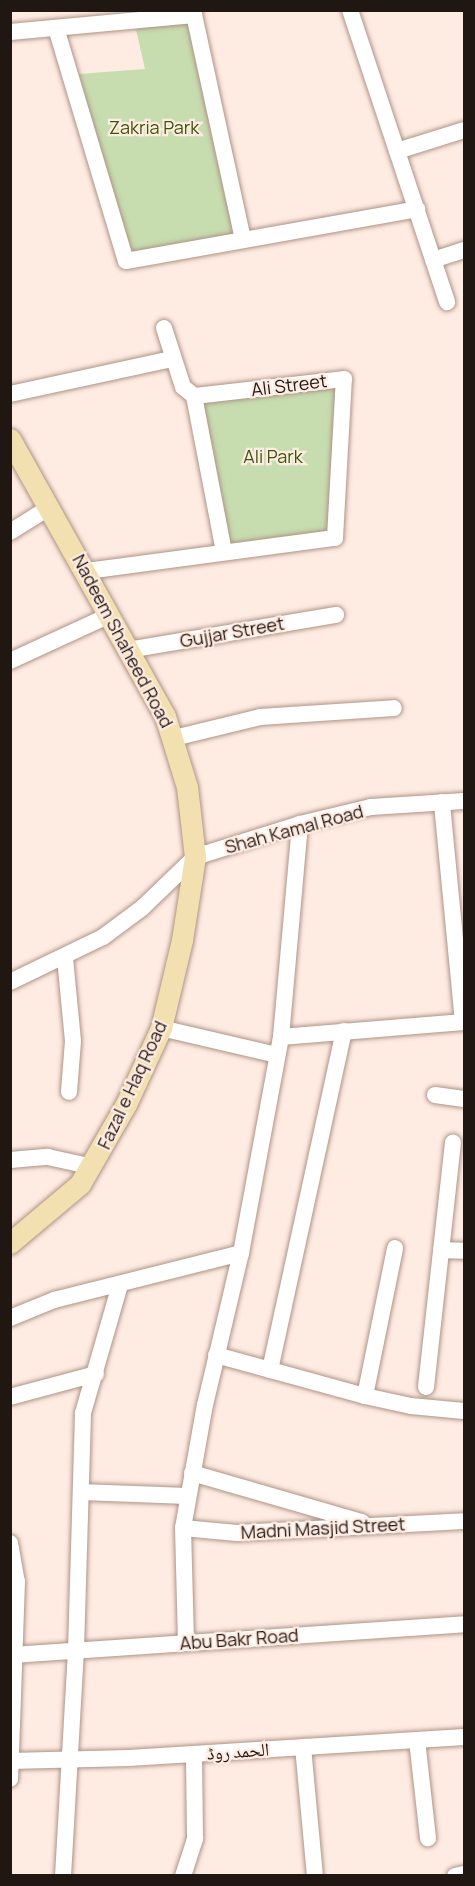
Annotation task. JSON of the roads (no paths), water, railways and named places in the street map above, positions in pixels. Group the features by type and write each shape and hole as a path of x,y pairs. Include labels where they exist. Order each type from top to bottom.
{"main road":[{"name":"Nadeem Shaheed Road","path":"10,439 87,571 174,738 192,813 195,857"},
{"name":"Fazal e Haq Road","path":"10,1243 80,1184 93,1167 161,1029 182,940 195,857"}],"street":[{"path":"350,10 447,302"},
{"path":"10,32 194,13 243,240"},
{"path":"56,28 126,261 417,209"},
{"path":"397,151 465,130"},
{"path":"433,260 465,250"},
{"path":"164,328 172,359 183,387 194,396 224,552"},
{"path":"10,394 172,359"},
{"name":"Ali Street","path":"87,571 335,538 344,379 194,396"},
{"path":"10,532 51,507"},
{"path":"10,661 110,615"},
{"name":"Gujjar Street","path":"128,650 336,615"},
{"path":"174,738 260,717 394,708"},
{"name":"Shah Kamal Road","path":"195,857 300,824 371,807 465,801"},
{"path":"281,1037 463,1022 442,802"},
{"path":"186,1642 183,1528 216,1355 241,1253 281,1037 300,824"},
{"path":"10,982 65,958 142,908 195,857"},
{"path":"65,958 73,1041 69,1092"},
{"path":"161,1029 277,1055"},
{"path":"270,1370 344,1031"},
{"path":"435,1095 465,1100"},
{"path":"426,1387 453,1142"},
{"path":"10,1160 48,1157 93,1167"},
{"path":"365,1396 395,1248"},
{"path":"441,1250 465,1251"},
{"path":"10,1318 54,1300 241,1253"},
{"path":"63,1875 76,1650 83,1413 120,1285"},
{"path":"216,1355 365,1396 411,1406 465,1411"},
{"path":"10,1397 96,1374"},
{"path":"192,1473 376,1526"},
{"path":"81,1492 188,1496"},
{"name":"Madni Masjid Street","path":"183,1528 237,1533 465,1521"},
{"path":"10,1543 14,1582 10,1779"},
{"name":"Abu Bakr Road","path":"13,1655 465,1624"},
{"name":"الحمد روڈ","path":"11,1761 194,1754 465,1737"},
{"path":"417,1740 428,1838"},
{"path":"303,1747 315,1875"},
{"path":"183,1875 195,1838 194,1754"},
{"path":"455,1875 465,1874"}],"park label":[{"name":"Zakria Park","path":"154,127"},
{"name":"Ali Park","path":"273,456"}]}
